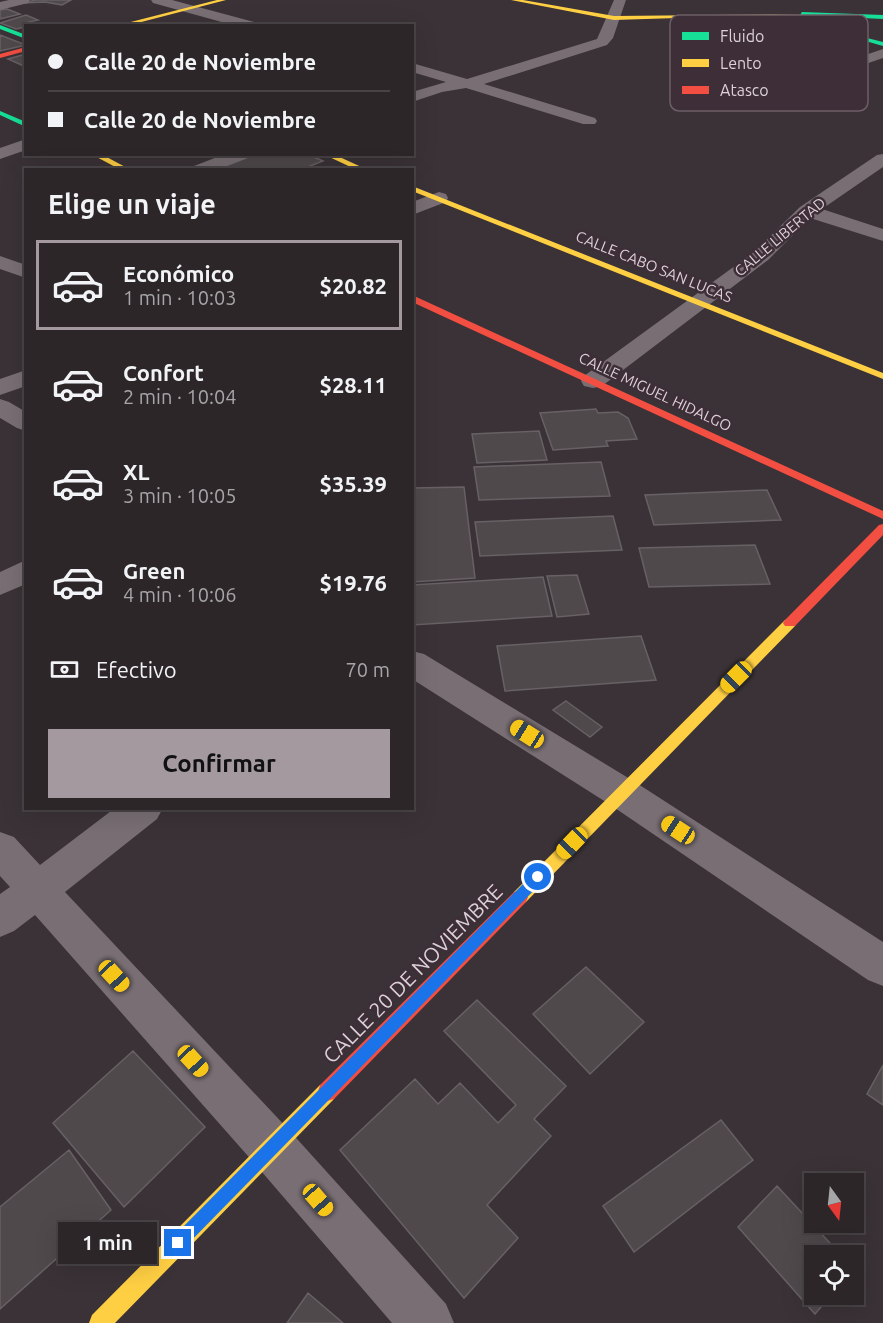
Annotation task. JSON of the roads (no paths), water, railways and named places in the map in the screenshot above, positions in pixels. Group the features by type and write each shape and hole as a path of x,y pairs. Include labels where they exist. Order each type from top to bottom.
{"street":[{"path":"0,6 24,0"},
{"path":"157,0 245,24"},
{"path":"124,24 223,0"},
{"path":"514,0 614,18 670,17"},
{"path":"414,96 439,88 471,83 602,42 606,38 620,0"},
{"path":"797,14 803,15"},
{"path":"751,15 826,15"},
{"path":"868,16 883,17"},
{"path":"0,27 24,36"},
{"path":"868,40 883,44"},
{"path":"0,56 24,50"},
{"path":"868,58 883,53"},
{"path":"414,68 471,83 589,121"},
{"path":"0,113 24,124"},
{"path":"0,154 24,145"},
{"path":"98,156 124,168"},
{"path":"205,168 237,156"},
{"path":"331,156 360,168"},
{"name":"CALLE LIBERTAD","path":"593,381 761,256 807,211 883,159"},
{"name":"CALLE CABO SAN LUCAS","path":"414,189 883,376"},
{"path":"414,208 439,198"},
{"path":"807,211 883,235"},
{"path":"0,262 24,271"},
{"name":"CALLE MIGUEL HIDALGO","path":"414,299 883,515"},
{"path":"0,388 24,378"},
{"path":"0,407 24,422"},
{"name":"CALLE 20 DE NOVIEMBRE","path":"100,1323 883,528"},
{"path":"0,585 24,571"},
{"path":"414,664 622,793 883,966"},
{"path":"0,918 141,810"},
{"path":"0,849 272,1147 427,1323"}]}
